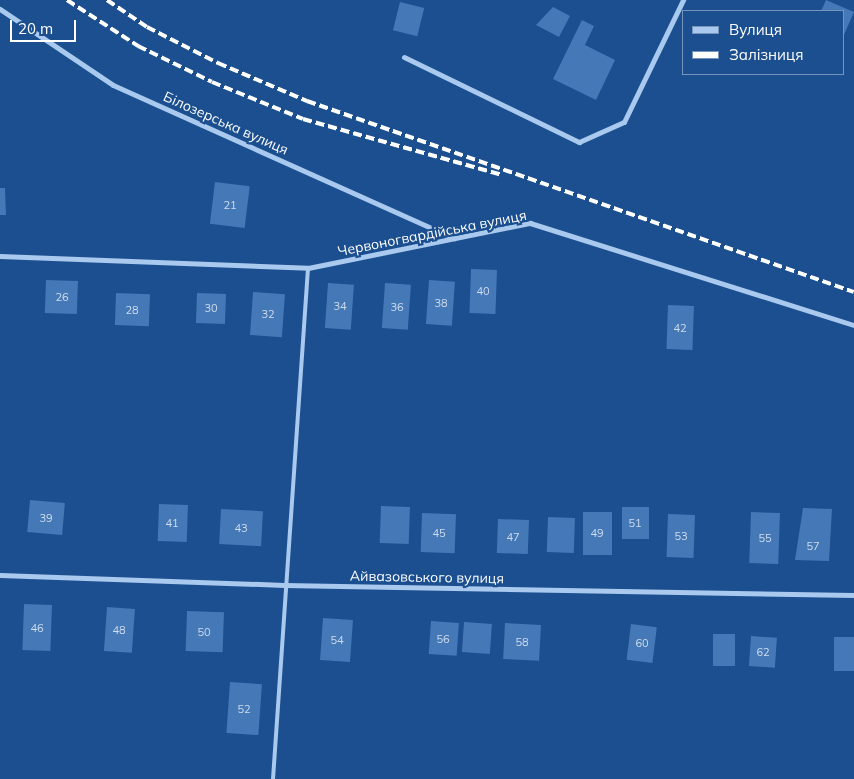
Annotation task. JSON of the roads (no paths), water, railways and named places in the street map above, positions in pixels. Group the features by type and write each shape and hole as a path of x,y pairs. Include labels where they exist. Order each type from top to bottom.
{"street":[{"path":"404,58 579,142 624,122 683,0"},
{"name":"Білозерська вулиця","path":"0,9 113,85 454,238"},
{"name":"Червоногвардійська вулиця","path":"0,256 308,268 530,224 854,325"},
{"name":"Айвазовського вулиця","path":"0,575 284,585 854,595"}],"lane":[{"path":"273,779 284,585 308,268"}],"railway":[{"path":"67,0 138,46 212,82 303,119 502,175"},
{"path":"107,0 147,27 218,63 307,101 854,292"}]}
